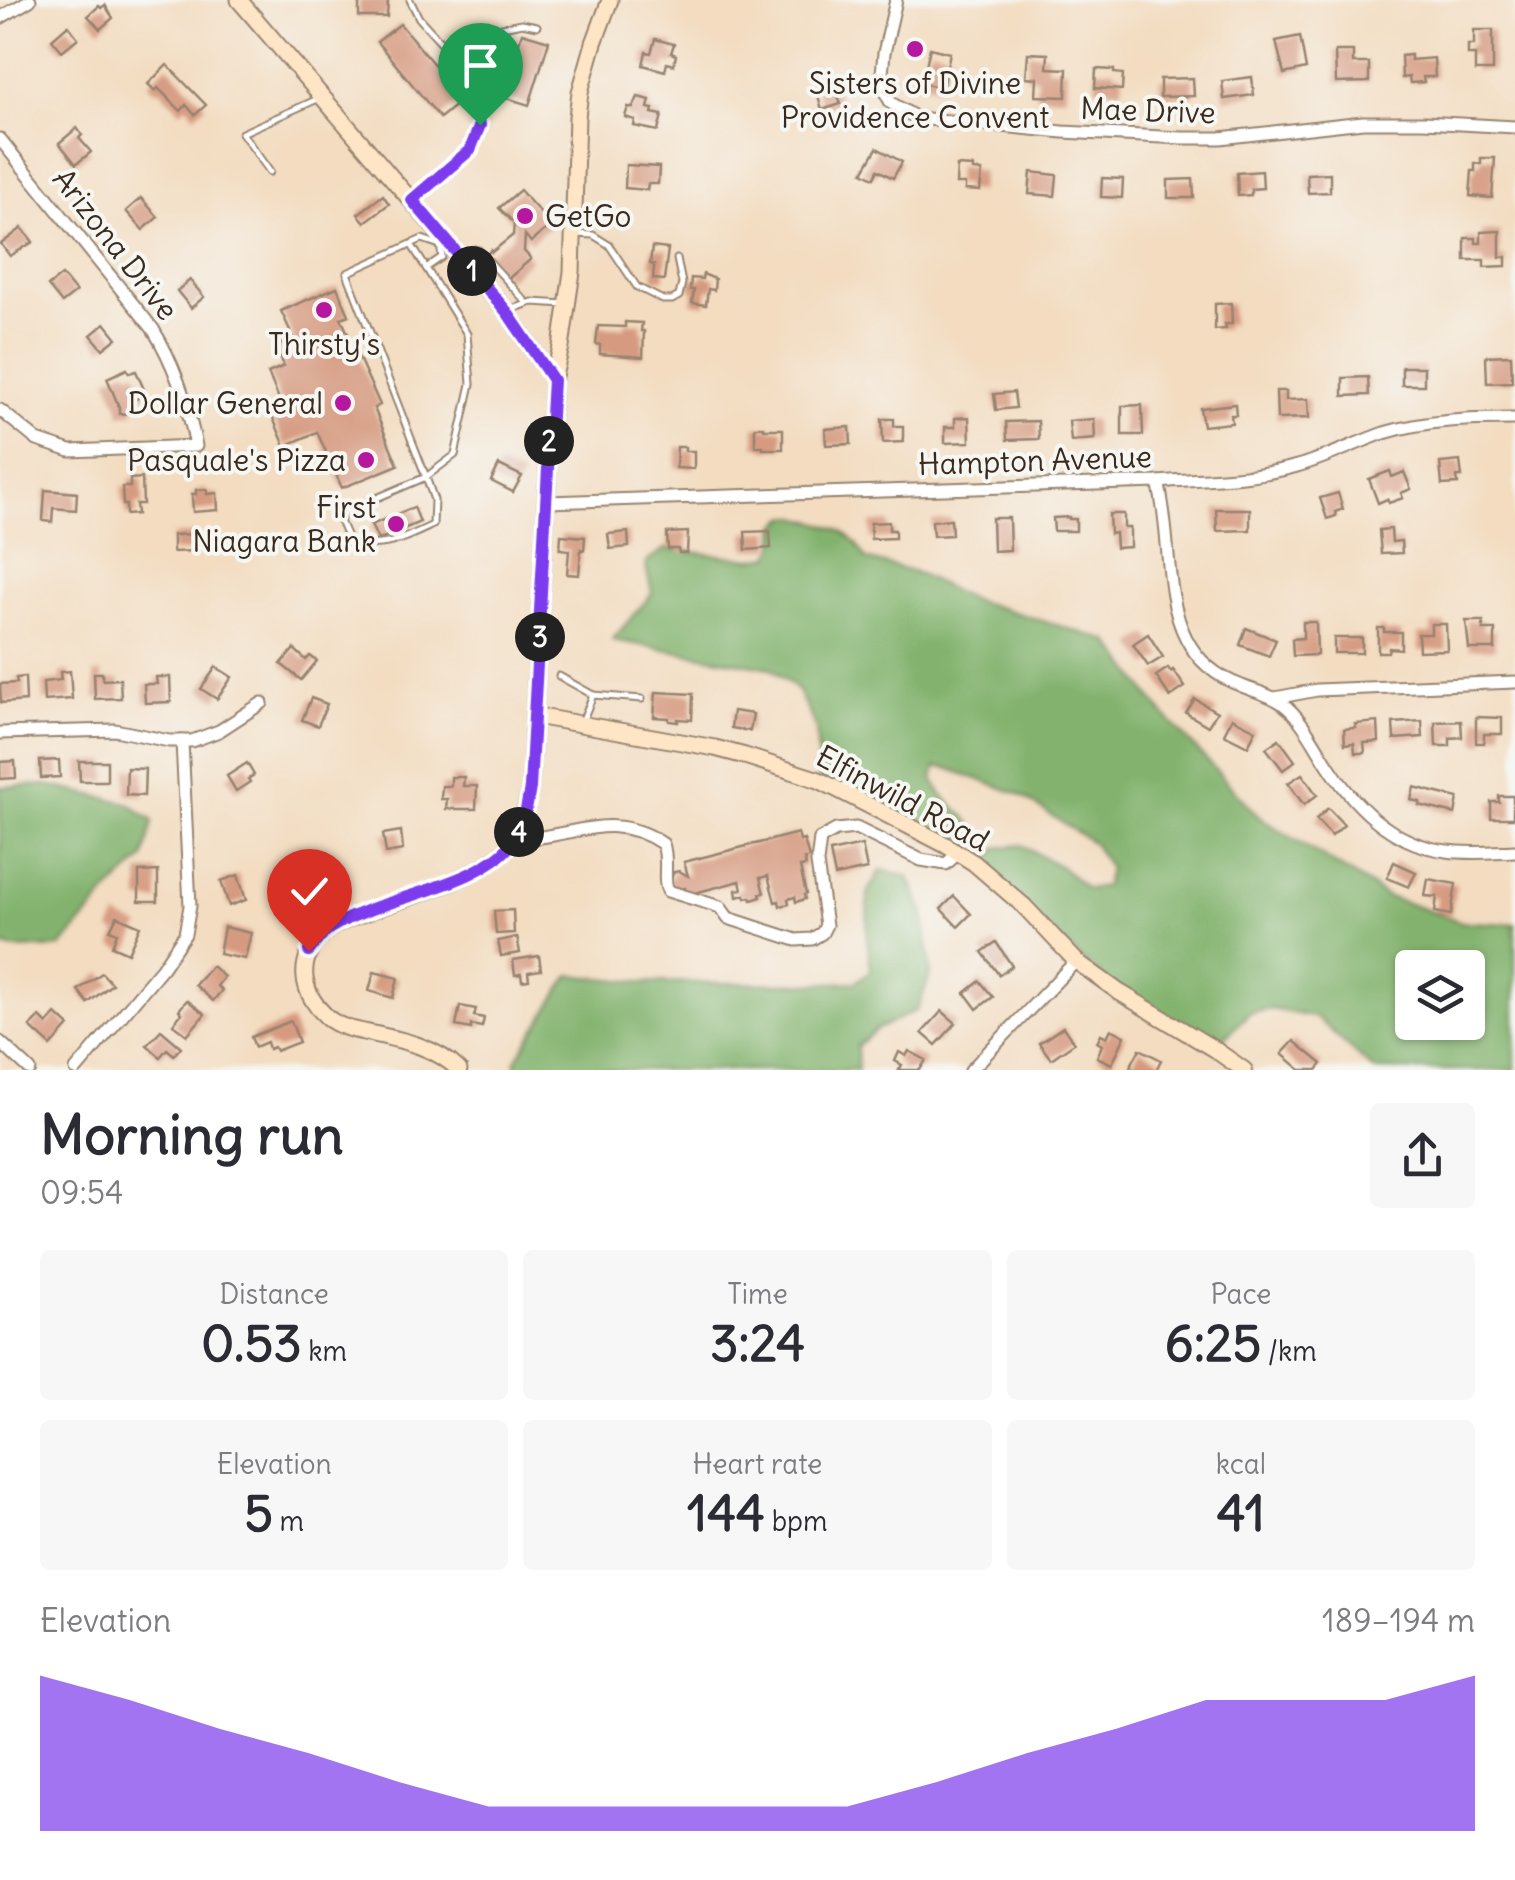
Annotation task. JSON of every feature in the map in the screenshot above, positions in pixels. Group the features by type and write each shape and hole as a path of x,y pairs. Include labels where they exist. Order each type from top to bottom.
{"street":[{"path":"0,18 30,0"},
{"path":"240,0 412,200 442,242 461,257 507,312 553,380"},
{"path":"459,1070 428,1049 330,1020 308,991 305,968 309,951 328,929 490,863 516,839 522,824 530,788 553,380 568,304 576,117 584,73 610,0"},
{"name":"Mae Drive","path":"896,0 881,84 891,103 917,118 1182,138 1220,138 1363,122 1515,127"},
{"name":"Arizona Drive","path":"0,138 153,329 184,396 196,446 70,451 37,440 0,410"},
{"name":"Hampton Avenue","path":"548,502 1158,482 1242,475 1294,467 1383,434 1438,421 1515,418"},
{"path":"1158,482 1166,516 1176,614 1199,659 1213,672 1288,707 1354,800 1377,822 1409,841 1442,850 1515,851"},
{"path":"1275,698 1317,690 1515,682"},
{"path":"0,733 115,730 182,741 218,732 262,704"},
{"name":"Elfinwild Road","path":"535,716 715,748 819,780 974,863 1024,906 1076,961 1244,1070"},
{"path":"76,1070 162,968 185,934 190,906 182,741"},
{"path":"516,839 597,826 646,832 663,844 667,866 664,884 668,891 720,907 728,918 796,940 812,939 826,925 817,863 820,838 836,830 856,828 921,860 946,864 958,853"},
{"path":"971,1070 1076,961"},
{"path":"0,1042 30,1070"}],"lane":[{"path":"410,0 419,18 476,82 481,110 474,144 412,200"},
{"path":"476,82 502,27 522,23 538,26"},
{"path":"270,172 242,133 323,97"},
{"path":"573,234 600,238 616,252 637,288 663,300 679,296 682,282 677,258"},
{"path":"411,244 467,334 470,384 454,456 426,477 344,512 340,522 350,544 379,546 433,524 434,500 426,477 347,272 422,239 442,242 442,257 426,268"},
{"path":"461,257 479,250 527,303"},
{"path":"507,312 527,303 568,304"},
{"path":"559,676 594,695 642,699"},
{"path":"581,724 594,695"}],"green space":[{"path":"794,516 836,528 852,539 866,559 920,574 967,598 1109,641 1161,711 1259,817 1388,897 1462,922 1515,924 1515,1070 1374,1070 1317,1018 1271,1009 1249,1013 1214,1049 1119,992 981,869 997,848 1022,845 1062,868 1087,889 1105,886 1109,868 1093,843 1019,794 936,767 933,779 942,795 978,834 978,841 966,858 819,780 816,728 798,691 771,668 612,640 652,594 646,562 665,549 752,559 771,556 777,526 786,517"},
{"path":"46,785 128,803 153,821 144,858 61,947 15,949 0,945 0,787"},
{"path":"881,870 909,877 924,913 931,973 917,1010 877,1029 857,1046 858,1070 516,1070 516,1060 570,975 640,982 856,982 871,970 868,891"}],"building":[{"path":"359,0 388,0 387,17 359,17"},
{"path":"105,5 113,18 100,29 88,16"},
{"path":"400,24 463,99 440,118 377,42"},
{"path":"68,25 78,38 62,51 52,39"},
{"path":"1474,30 1493,30 1493,71 1475,71 1475,55 1468,55 1468,45 1474,45"},
{"path":"522,33 549,41 529,105 503,97"},
{"path":"1300,36 1306,69 1284,74 1276,41"},
{"path":"655,39 674,44 674,65 667,63 665,71 643,65"},
{"path":"930,48 950,53 942,88 922,83"},
{"path":"1335,51 1353,51 1353,63 1369,63 1369,82 1336,83"},
{"path":"1028,53 1048,54 1047,68 1067,69 1066,97 1036,96 1037,78 1026,77"},
{"path":"1411,55 1411,60 1434,58 1435,77 1410,83 1409,77 1402,78 1401,56"},
{"path":"167,65 206,105 195,115 186,105 181,111 158,88 155,91 148,84"},
{"path":"1096,69 1123,74 1122,90 1095,88"},
{"path":"1252,77 1254,95 1224,99 1222,81"},
{"path":"1193,78 1194,96 1160,97 1160,79"},
{"path":"833,83 841,104 822,110 816,88"},
{"path":"638,97 650,100 648,108 653,109 652,113 662,115 658,131 634,126 635,120 625,117"},
{"path":"77,128 82,135 79,138 91,152 76,164 59,143"},
{"path":"877,148 902,162 893,178 878,170 874,178 863,172"},
{"path":"1481,158 1495,158 1492,198 1470,196 1472,171 1475,163 1481,164"},
{"path":"626,165 659,167 658,184 648,184 647,190 625,188"},
{"path":"957,166 982,171 980,191 965,190 965,184 956,184"},
{"path":"1262,171 1263,188 1251,189 1251,195 1238,196 1237,173"},
{"path":"1031,172 1057,175 1055,196 1029,194"},
{"path":"1330,173 1330,192 1308,193 1307,174"},
{"path":"1102,178 1123,179 1122,198 1101,197"},
{"path":"1193,179 1194,198 1168,198 1168,180"},
{"path":"520,190 551,225 531,242 525,235 524,251 531,259 508,279 487,254 513,235 514,223 499,208"},
{"path":"383,195 389,204 365,222 358,214"},
{"path":"141,198 158,217 143,230 126,211"},
{"path":"22,228 33,242 10,256 1,244"},
{"path":"1500,231 1500,257 1506,257 1506,266 1484,267 1484,260 1465,260 1465,238 1476,238 1476,243 1481,243 1481,232"},
{"path":"652,247 668,249 664,280 653,279"},
{"path":"703,274 715,279 714,290 708,289 706,305 692,303 694,290 690,290 691,278 702,279"},
{"path":"62,275 76,292 62,303 48,286"},
{"path":"190,280 204,297 191,308 177,291"},
{"path":"337,287 349,315 341,318 380,405 374,408 398,465 342,488 317,432 285,446 270,411 282,406 268,373 284,366 276,346 294,339 281,311"},
{"path":"1231,303 1232,324 1215,330 1215,304"},
{"path":"625,322 642,323 643,357 600,354 600,345 596,344 598,326 625,327"},
{"path":"105,323 117,338 103,349 91,335"},
{"path":"1511,355 1512,382 1487,383 1486,356"},
{"path":"1402,367 1424,367 1424,385 1402,385"},
{"path":"127,369 129,373 136,371 146,394 134,400 134,413 119,414 107,378"},
{"path":"1368,377 1369,395 1343,396 1343,378"},
{"path":"1276,391 1286,391 1286,400 1308,399 1309,418 1277,419"},
{"path":"1014,392 1016,408 996,410 994,394"},
{"path":"1235,404 1232,423 1203,426 1200,408"},
{"path":"1142,405 1143,435 1122,435 1122,406"},
{"path":"969,417 970,442 945,443 945,427 955,427 955,418"},
{"path":"882,419 894,419 894,426 903,426 903,442 883,443"},
{"path":"1094,419 1095,439 1071,441 1069,421"},
{"path":"1038,421 1039,439 1007,440 1006,422"},
{"path":"755,427 783,429 783,449 755,446"},
{"path":"850,427 851,444 826,445 825,429"},
{"path":"677,447 694,451 694,469 676,468"},
{"path":"1460,461 1462,477 1457,477 1458,484 1442,485 1440,463"},
{"path":"499,465 522,476 513,492 491,481"},
{"path":"1390,471 1392,477 1404,472 1411,489 1401,493 1403,498 1378,503 1369,479"},
{"path":"142,478 143,504 136,504 137,514 126,515 122,487 130,487 130,479"},
{"path":"207,489 207,494 217,493 218,510 193,512 192,494"},
{"path":"45,490 77,493 76,510 53,508 52,522 43,521"},
{"path":"1338,493 1343,509 1327,519 1320,498"},
{"name":"First Niagara Bank","path":"414,507 420,522 378,540 371,525"},
{"path":"1216,509 1250,509 1250,530 1217,531"},
{"path":"1109,514 1124,514 1124,528 1130,528 1130,547 1116,548 1115,533 1110,534"},
{"path":"992,518 1009,518 1010,550 993,551"},
{"path":"1053,518 1076,519 1076,531 1054,531"},
{"path":"951,519 952,535 933,536 932,521"},
{"path":"889,522 895,538 871,539 870,523"},
{"path":"1391,529 1392,542 1401,541 1402,553 1381,554 1379,530"},
{"path":"770,531 771,548 746,550 745,532"},
{"path":"628,532 629,547 610,549 608,534"},
{"path":"688,532 687,553 668,549 667,533"},
{"path":"195,534 195,551 173,552 173,535"},
{"path":"561,535 585,537 579,575 567,574 569,550 560,549"},
{"path":"1466,621 1483,621 1483,630 1495,630 1495,649 1469,649"},
{"path":"1303,622 1316,622 1317,655 1293,656 1292,639 1303,638"},
{"path":"1431,624 1446,624 1447,650 1419,651 1418,634 1431,634"},
{"path":"1246,628 1276,640 1269,656 1240,645"},
{"path":"1378,628 1401,632 1401,649 1378,652"},
{"path":"1148,634 1163,657 1148,666 1133,644"},
{"path":"1334,638 1362,638 1362,653 1334,653"},
{"path":"294,649 306,660 310,656 317,661 301,680 281,664"},
{"path":"216,667 232,677 217,699 201,689"},
{"path":"1168,668 1185,687 1170,697 1156,676"},
{"path":"70,671 72,699 44,701 43,682 61,680 60,672"},
{"path":"94,673 102,673 103,680 120,679 121,698 95,699"},
{"path":"25,677 26,701 1,703 0,684 17,683 16,678"},
{"path":"156,677 170,677 171,702 145,703 144,684 157,684"},
{"path":"656,692 693,694 692,720 678,722 654,717"},
{"path":"311,698 327,704 318,726 302,720"},
{"path":"1195,699 1217,712 1208,726 1186,713"},
{"path":"733,711 753,714 750,731 731,728"},
{"path":"1476,717 1502,718 1502,734 1484,734 1484,743 1476,743"},
{"path":"1232,718 1256,730 1248,746 1224,734"},
{"path":"1422,721 1423,737 1394,739 1393,723"},
{"path":"1461,721 1462,737 1450,738 1450,746 1436,746 1435,722"},
{"path":"1378,722 1379,742 1364,743 1365,753 1355,753 1354,743 1345,744 1344,729"},
{"path":"1279,739 1295,761 1283,770 1266,748"},
{"path":"59,760 60,777 41,778 40,761"},
{"path":"15,761 16,778 0,779 0,762"},
{"path":"79,761 107,761 107,781 80,781"},
{"path":"247,763 254,775 236,791 227,776"},
{"path":"127,768 145,769 144,796 126,795"},
{"path":"1302,774 1317,795 1304,805 1288,783"},
{"path":"451,777 464,777 463,786 477,786 476,809 446,809 447,799 441,799 442,786 451,786"},
{"path":"1414,787 1458,798 1455,814 1411,800"},
{"path":"1499,796 1513,796 1513,818 1491,818 1491,802 1499,802"},
{"path":"1328,808 1344,825 1332,836 1316,819"},
{"path":"401,831 403,850 386,853 383,834"},
{"path":"798,833 809,858 804,859 806,866 800,867 805,899 796,902 795,897 780,906 779,901 775,902 768,876 760,878 764,893 752,900 745,895 737,897 736,890 742,889 740,881 687,895 685,888 678,890 670,885 674,872 688,876 684,862"},
{"path":"862,845 867,869 835,876 830,852"},
{"path":"1394,862 1416,872 1409,887 1387,878"},
{"path":"158,871 158,901 139,901 139,872"},
{"path":"238,875 246,900 229,906 221,881"},
{"path":"1428,879 1456,884 1451,915 1435,912 1437,897 1425,896"},
{"path":"954,896 971,914 958,927 941,909"},
{"path":"513,910 514,933 496,934 494,911"},
{"path":"117,916 140,926 128,953 112,946 117,933 110,930"},
{"path":"224,927 251,933 245,959 219,954"},
{"path":"517,937 520,953 501,956 498,941"},
{"path":"996,942 1012,966 999,975 982,952"},
{"path":"539,956 541,970 528,972 529,980 522,981 521,974 515,975 513,960"},
{"path":"212,966 224,977 217,986 222,990 213,1001 195,985"},
{"path":"374,972 398,978 393,998 369,991"},
{"path":"102,973 112,984 88,1003 78,990"},
{"path":"980,981 993,997 977,1009 965,993"},
{"path":"187,1000 205,1014 187,1035 173,1024"},
{"path":"460,1006 476,1009 474,1016 484,1018 482,1027 456,1026"},
{"path":"942,1011 956,1023 936,1045 922,1033"},
{"path":"56,1014 69,1026 51,1046 30,1027 40,1017 47,1024"},
{"path":"291,1021 299,1042 276,1051 274,1047 269,1049 267,1042 255,1047 251,1037"},
{"path":"1063,1027 1074,1043 1051,1059 1039,1043"},
{"path":"1111,1029 1125,1036 1112,1064 1097,1057 1101,1034 1107,1037"},
{"path":"161,1030 181,1047 174,1055 167,1049 160,1057 147,1045"},
{"path":"1294,1041 1322,1064 1317,1070 1301,1070 1282,1054"},
{"path":"1140,1049 1161,1060 1156,1070 1130,1067"},
{"path":"909,1051 926,1060 920,1070 899,1070 902,1065 895,1061 899,1052 906,1056"}],"place":[{"name":"Sisters of Divine Providence Convent","path":"915,49"},
{"name":"GetGo","path":"525,216"},
{"name":"Thirsty's","path":"324,310"},
{"name":"Dollar General","path":"343,403"},
{"name":"Pasquale's Pizza","path":"366,460"},
{"name":"First Niagara Bank","path":"396,524"}],"route":[{"path":"309,951 328,929 349,918 467,874 504,853 522,824 530,788 553,380 507,312 412,200 470,150 480,125"}]}
